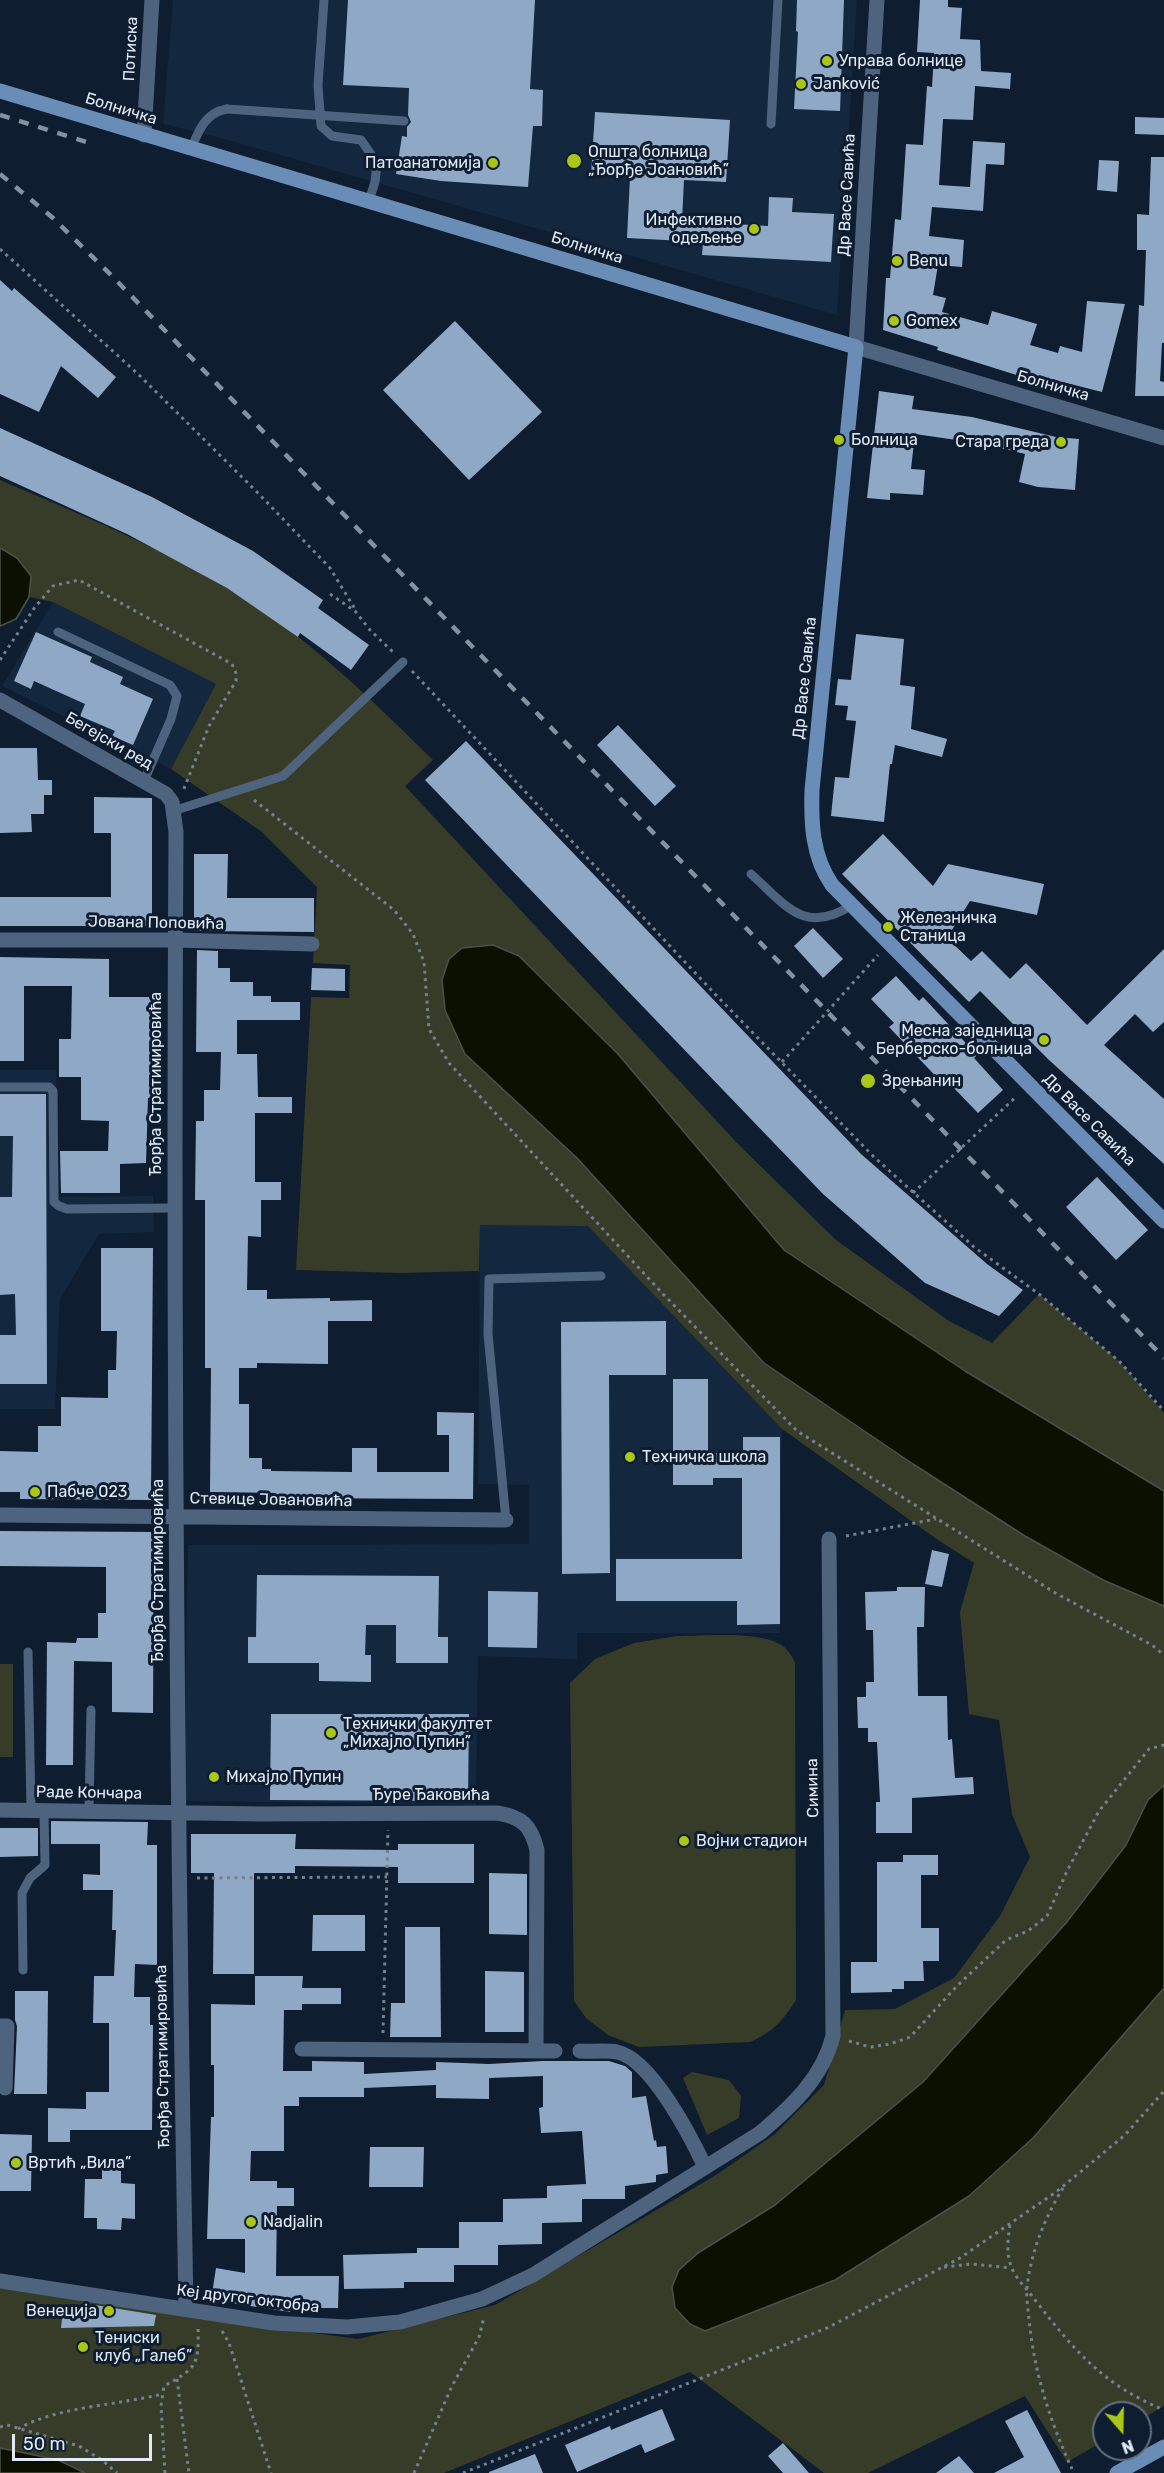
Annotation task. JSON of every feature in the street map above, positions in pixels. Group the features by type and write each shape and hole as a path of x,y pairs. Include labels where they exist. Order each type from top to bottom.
{"street":[{"name":"Потиска","path":"144,135 152,0"},
{"name":"Др Васе Савића","path":"877,0 856,347 811,801 813,833 820,865 832,885 1164,1221"},
{"name":"Болничка","path":"0,91 1164,438"},
{"name":"Бегејски ред","path":"0,700 166,794 173,811 176,832"},
{"name":"Ђорђа Стратимировића","path":"176,832 173,1208 177,1517 177,1813 196,2311"},
{"name":"Јована Поповића","path":"0,940 175,940 312,944"},
{"name":"Стевице Јовановића","path":"0,1515 506,1520"},
{"name":"Симина","path":"829,1539 833,2036"},
{"name":"Раде Кончара","path":"0,1810 177,1813"},
{"name":"Ђуре Ђаковића","path":"177,1813 497,1813 517,1819 532,1833 537,1850 536,2051"},
{"path":"0,2026 7,2026 5,2088"},
{"name":"Кеј другог октобра","path":"0,2281 274,2324 347,2327 400,2322 457,2308 533,2275 760,2133 800,2096 824,2061 833,2036"},
{"path":"302,2049 555,2051"},
{"path":"580,2051 618,2052 631,2059 664,2093 686,2127 705,2167"},
{"path":"1117,2473 1164,2447"}],"lane":[{"path":"324,0 318,84 321,126 332,136 361,140 377,163 375,182 369,201"},
{"path":"771,124 778,0"},
{"path":"191,149 205,120 218,110 404,121"},
{"path":"58,632 170,685 177,696 171,719 144,782"},
{"path":"173,811 283,776 403,662"},
{"path":"751,874 794,912 814,919 832,917 852,905"},
{"path":"0,1087 49,1087 52,1091 54,1202 59,1206 67,1209 173,1208"},
{"path":"506,1520 488,1334 489,1279 601,1276"},
{"path":"22,1970 22,1893 30,1878 45,1865 37,1810 28,1652"},
{"path":"89,1810 91,1710"}],"path":[{"path":"0,249 138,374 257,492 330,568 370,630 874,1157 974,1247 1039,1294 1119,1361 1164,1411"},
{"path":"330,594 356,611"},
{"path":"242,790 394,910 413,934 424,962 429,1029 449,1064 663,1294 797,1431 1057,1594 1152,1645 1164,1655"},
{"path":"781,1062 889,943"},
{"path":"913,1193 1029,1085"},
{"path":"829,1539 937,1519"},
{"path":"833,2036 870,2047 890,2044 910,2037 958,1985 1005,1940 1028,1931 1047,1916 1067,1871 1100,1811 1149,1749 1164,1745"},
{"path":"382,2050 389,1813"},
{"path":"178,1878 387,1877"},
{"path":"463,2473 827,2328 960,2258 1065,2184 1125,2135 1164,2091"},
{"path":"1065,2184 1053,2205 1034,2251 1027,2288 1031,2339 1041,2391 1072,2469"},
{"path":"1011,2224 1006,2246 1011,2268 1067,2340 1092,2367 1118,2387 1164,2410"},
{"path":"943,2267 972,2264 1011,2268"},
{"path":"414,2473 452,2386 479,2337 489,2296"},
{"path":"165,2473 160,2406 162,2394 164,2386 192,2368 199,2355 196,2311"},
{"path":"196,2311 219,2327 229,2343 271,2473"},
{"path":"177,2379 189,2473"},
{"path":"18,2429 26,2424 56,2415 162,2394"},
{"path":"0,2427 7,2426 78,2446 102,2460 117,2473"}],"shaded area":[{"name":"Општа болница „Ђорђе Јоановић”","path":"173,0 857,0 837,315 225,139 163,124"},
{"path":"0,548 17,558 31,576 29,597 16,619 0,626"},
{"path":"53,602 216,684 171,769 2,686"},
{"path":"493,945 519,956 618,1054 784,1250 965,1371 1164,1491 1164,1606 1103,1580 1025,1536 913,1464 764,1363 577,1158 465,1054 445,1010 442,980 449,959 462,948"},
{"path":"0,1070 56,1070 59,1197 153,1196 154,1232 99,1234 60,1299 55,1409 0,1409"},
{"path":"480,1225 588,1225 782,1429 780,1633 577,1633 577,1659 478,1656 476,1805 184,1801 188,1545 529,1544 529,1485 478,1484"},
{"path":"1164,1785 1164,1988 1033,2138 969,2196 835,2280 705,2331 690,2324 675,2308 672,2287 679,2270 698,2253 775,2205 923,2082 1066,1923 1126,1845 1148,1800"},
{"path":"0,2448 58,2460 85,2473 0,2473"}],"green space":[{"path":"0,480 87,517 200,572 283,625 360,690 433,760 405,786 739,1145 836,1240 949,1321 992,1343 1039,1294 1119,1361 1164,1413 1164,1785 1148,1800 1126,1845 1066,1923 923,2082 775,2205 698,2253 679,2270 705,2331 835,2280 969,2196 1033,2138 1164,1988 1164,2406 1152,2413 1152,2401 1092,2401 1092,2448 1067,2462 1025,2396 868,2473 824,2473 690,2372 444,2473 85,2473 0,2448 0,2281 255,2325 358,2339 495,2305 716,2175 775,2134 824,2085 845,2010 895,2009 954,1978 1000,1916 1030,1857 1012,1814 999,1720 969,1714 960,1612 974,1563 782,1429 588,1226 480,1225 479,1271 400,1273 296,1270 311,997 349,998 350,965 313,963 317,887 262,832 171,769 216,684 53,602 29,597 29,579 25,567 0,548"},
{"name":"Војни стадион","path":"677,1636 757,1637 780,1644 795,1662 796,2000 777,2025 750,2042 639,2047 608,2035 586,2018 574,2001 570,1683 595,1659 634,1643"},
{"path":"0,1664 13,1664 13,1757 0,1757"},
{"path":"692,2072 729,2080 741,2096 739,2118 707,2135 683,2078"}],"building":[{"path":"348,0 535,0 530,89 543,90 542,126 533,126 528,187 441,181 396,174 402,136 407,137 407,127 411,122 408,115 409,88 343,85"},
{"name":"Управа болнице","path":"797,0 844,0 840,111 794,109 798,32 796,31"},
{"path":"920,0 948,0 948,7 962,8 960,39 980,40 981,71 1011,73 1010,89 975,86 973,120 943,119 939,185 970,187 973,141 1005,143 1004,165 986,164 983,211 932,207 929,236 964,240 962,267 938,265 933,295 946,298 942,312 988,325 992,311 1037,324 1030,345 1058,353 1060,346 1082,352 1087,301 1125,304 1102,392 1027,373 1026,378 883,330 886,278 890,278 895,219 901,220 906,144 923,145 927,86 932,87 934,53 917,52"},
{"path":"595,112 730,120 726,182 684,180 682,221 768,226 769,197 793,198 792,212 834,214 831,262 702,255 703,242 627,238 630,177 591,175"},
{"path":"1135,117 1164,118 1164,135 1135,134"},
{"path":"1151,157 1164,157 1164,343 1162,343 1160,381 1164,382 1164,396 1135,396 1139,305 1144,306 1146,250 1137,250 1137,214 1149,215"},
{"path":"1099,160 1119,161 1117,192 1097,190"},
{"path":"0,280 12,291 14,288 116,377 98,398 61,366 39,412 0,394"},
{"path":"455,321 542,412 469,480 383,390"},
{"path":"879,391 914,396 912,409 972,417 1056,437 1079,439 1075,490 1038,487 1019,482 1025,454 984,444 915,434 911,469 925,470 923,495 890,493 890,500 867,498"},
{"path":"0,428 152,497 253,551 323,600 318,608 369,645 351,670 300,633 298,637 227,588 127,534 0,476"},
{"path":"36,632 92,657 90,662 123,677 120,684 153,699 133,745 112,736 115,731 80,716 85,704 34,681 31,689 14,681"},
{"path":"856,634 904,639 900,685 915,687 911,729 947,739 942,757 895,745 892,764 890,764 884,822 831,816 835,777 849,778 856,721 846,720 848,706 835,705 838,679 851,680"},
{"path":"618,725 676,786 655,806 597,745"},
{"path":"466,741 861,1154 987,1264 1023,1290 999,1316 925,1283 823,1194 425,780"},
{"path":"0,748 37,748 38,780 52,780 52,795 44,795 44,814 31,814 32,832 0,833"},
{"path":"94,797 152,798 152,926 0,926 0,897 111,897 111,833 94,833"},
{"path":"883,834 933,886 948,864 1044,884 1037,915 970,901 947,938 971,961 982,951 1010,979 1026,963 1087,1025 1164,949 1164,1022 1153,1032 1135,1014 1104,1045 1164,1099 1164,1164 1049,1060 980,991 969,1002 842,874"},
{"path":"194,854 228,854 227,898 314,898 314,932 194,931"},
{"path":"813,928 843,959 823,978 794,946"},
{"path":"197,950 218,951 218,968 230,968 230,982 253,982 253,996 271,996 271,1002 300,1002 300,1020 237,1020 237,1054 257,1054 258,1097 292,1097 292,1113 255,1113 255,1182 281,1182 281,1200 261,1200 261,1237 248,1236 247,1290 267,1290 267,1299 372,1300 372,1321 328,1321 328,1364 257,1363 257,1368 239,1368 239,1404 249,1404 249,1458 262,1458 262,1469 271,1469 271,1471 352,1472 352,1448 377,1448 377,1472 449,1472 449,1435 437,1435 437,1412 474,1413 473,1499 275,1498 275,1493 210,1492 211,1368 205,1368 205,1200 195,1200 196,1121 204,1121 204,1090 220,1090 221,1052 196,1052"},
{"path":"0,957 109,959 109,997 151,997 151,1098 148,1098 146,1163 120,1164 120,1193 61,1193 60,1151 108,1151 109,1121 81,1120 81,1077 59,1077 59,1039 71,1039 72,986 24,986 24,1061 0,1061"},
{"path":"312,968 345,969 345,991 311,990"},
{"path":"896,976 919,1001 923,997 977,1055 974,1058 1003,1090 978,1113 949,1083 945,1086 889,1027 894,1023 871,999"},
{"path":"0,1094 46,1094 47,1384 0,1384 0,1335 16,1335 15,1294 0,1295 0,1197 12,1197 13,1136 0,1136"},
{"path":"1097,1177 1148,1230 1116,1260 1066,1207"},
{"path":"101,1248 153,1248 151,1500 20,1499 20,1492 0,1492 0,1451 38,1452 38,1426 61,1426 61,1397 108,1398 108,1370 116,1370 117,1331 101,1331"},
{"path":"666,1321 666,1375 609,1375 610,1573 562,1574 561,1322"},
{"path":"673,1379 708,1379 708,1453 743,1453 743,1437 780,1437 780,1624 737,1625 737,1601 616,1601 616,1559 742,1559 742,1478 713,1478 713,1485 673,1485"},
{"path":"0,1531 154,1532 153,1713 112,1712 112,1662 74,1661 73,1765 46,1765 47,1642 76,1643 77,1638 98,1638 98,1613 106,1613 106,1567 0,1566"},
{"path":"932,1550 949,1554 942,1587 925,1584"},
{"path":"257,1575 439,1576 438,1637 448,1637 448,1663 396,1663 396,1625 366,1625 365,1655 371,1655 371,1682 319,1681 319,1663 248,1663 248,1637 256,1637"},
{"path":"897,1587 925,1587 924,1627 917,1627 918,1696 947,1696 948,1740 952,1739 955,1778 973,1777 974,1794 912,1798 912,1833 876,1833 876,1802 880,1802 877,1742 868,1742 868,1728 858,1728 857,1697 866,1697 866,1682 874,1682 873,1630 866,1630 865,1592 897,1591"},
{"path":"488,1591 538,1592 537,1648 488,1647"},
{"path":"271,1714 469,1714 468,1801 270,1800"},
{"path":"51,1821 148,1822 147,1845 157,1845 157,1965 135,1964 134,1997 150,1997 150,2025 153,2025 152,2130 70,2130 70,2142 48,2142 48,2108 86,2109 86,2092 109,2092 109,2023 93,2023 94,1976 114,1976 116,1930 112,1930 113,1890 83,1890 83,1874 100,1875 100,1844 51,1844"},
{"path":"0,1828 38,1828 38,1856 0,1857"},
{"path":"191,1834 296,1834 295,1849 398,1850 398,1844 474,1844 474,1883 398,1883 398,1867 295,1866 295,1873 254,1873 254,1974 213,1974 214,1873 191,1873"},
{"path":"903,1855 938,1855 938,1875 921,1875 921,1928 939,1928 939,1961 923,1961 924,1981 904,1981 904,1989 892,1989 892,1992 851,1993 851,1962 877,1962 877,1862 903,1862"},
{"path":"489,1873 527,1874 527,1935 489,1934"},
{"path":"313,1915 365,1915 365,1951 312,1951"},
{"path":"405,1927 440,1927 441,2037 390,2037 391,2003 405,2003"},
{"path":"485,1971 524,1972 524,2032 485,2032"},
{"path":"255,1976 303,1976 302,1988 341,1988 341,2004 302,2004 302,2010 284,2010 283,2071 312,2071 312,2061 364,2062 364,2074 436,2070 436,2062 489,2064 609,2061 625,2066 632,2072 632,2098 646,2096 654,2141 656,2140 657,2147 666,2146 668,2173 656,2175 656,2182 625,2186 625,2199 582,2199 582,2222 542,2223 542,2244 498,2245 498,2265 454,2265 454,2282 404,2282 404,2288 344,2289 343,2255 417,2253 417,2248 459,2248 459,2222 503,2222 503,2199 547,2198 547,2186 586,2184 582,2131 541,2133 539,2108 543,2107 543,2076 489,2078 489,2099 436,2098 436,2085 364,2088 364,2097 299,2097 299,2106 284,2106 284,2151 251,2151 250,2181 277,2181 277,2188 294,2188 294,2206 277,2206 276,2276 339,2276 338,2308 290,2308 290,2312 211,2300 216,2268 245,2273 245,2239 207,2239 211,2117 214,2117 211,2004 255,2005"},
{"path":"15,1991 48,1991 47,2094 14,2094 17,2026"},
{"name":"Вртић „Вила”","path":"0,2134 32,2135 31,2191 0,2191"},
{"path":"370,2147 424,2147 423,2187 369,2187"},
{"path":"102,2162 121,2162 121,2183 135,2184 135,2219 122,2218 121,2230 97,2229 97,2218 84,2218 85,2179 102,2179"},
{"path":"95,2305 156,2315 154,2326 61,2328 63,2310 93,2311"},
{"path":"662,2409 675,2440 645,2453 641,2444 577,2472 565,2445 610,2426 611,2430"},
{"path":"1027,2410 1061,2473 994,2473 1024,2457 1005,2421"},
{"path":"783,2443 809,2473 783,2473 768,2456"},
{"path":"535,2454 543,2473 489,2473 489,2472"},
{"path":"959,2456 974,2473 936,2473"}],"railway":[{"path":"0,115 93,144"},
{"path":"0,174 53,218 109,273 1164,1358"}],"place":[{"name":"Управа болнице","path":"827,61"},
{"name":"Janković","path":"801,84"},
{"name":"Општа болница „Ђорђе Јоановић”","path":"574,161"},
{"name":"Патоанатомија","path":"493,163"},
{"name":"Инфективно одељење","path":"754,229"},
{"name":"Benu","path":"897,261"},
{"name":"Gomex","path":"894,321"},
{"name":"Болница","path":"839,440"},
{"name":"Стара греда","path":"1061,442"},
{"name":"Железничка Станица","path":"888,927"},
{"name":"Месна заједница Берберско-болница","path":"1044,1040"},
{"name":"Зрењанин","path":"868,1081"},
{"name":"Техничка школа","path":"630,1457"},
{"name":"Пабче 023","path":"35,1492"},
{"name":"Технички факултет „Михајло Пупин”","path":"331,1733"},
{"name":"Михајло Пупин","path":"214,1777"},
{"name":"Војни стадион","path":"684,1841"},
{"name":"Вртић „Вила”","path":"16,2163"},
{"name":"Nadjalin","path":"251,2222"},
{"name":"Венеција","path":"109,2311"},
{"name":"Тениски клуб „Галеб”","path":"83,2347"}]}
